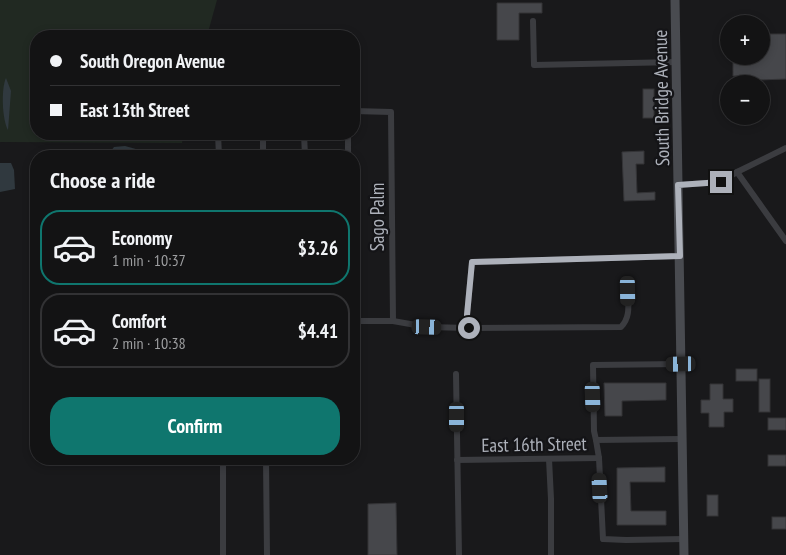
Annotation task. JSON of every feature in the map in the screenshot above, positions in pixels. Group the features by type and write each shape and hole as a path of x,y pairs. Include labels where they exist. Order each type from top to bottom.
{"street":[{"name":"South Bridge Avenue","path":"675,0 684,555"},
{"path":"533,21 534,65 677,62"},
{"name":"Sago Palm","path":"360,111 391,112 393,321"},
{"path":"678,185 721,182 786,148"},
{"path":"737,172 786,241"},
{"path":"469,328 467,315 472,262 680,256"},
{"path":"360,321 393,321 427,327 469,328 621,327 626,322 628,312 628,291"},
{"path":"596,440 594,431 593,365 681,364"},
{"path":"456,374 459,555"},
{"name":"East 16th Street","path":"457,460 599,458 596,440 681,438"},
{"path":"599,458 603,539 684,539"},
{"path":"549,459 552,499 552,555"},
{"path":"223,465 224,555"},
{"path":"266,465 267,555"}],"shaded area":[{"path":"0,0 217,0 209,30 30,30 30,140 183,140 182,143 0,142"},
{"path":"6,78 11,91 8,130 4,119 3,104 3,89"},
{"path":"125,146 139,150 112,150 114,147"},
{"path":"0,163 11,163 14,170 15,189 0,192"}],"building":[{"path":"497,3 542,3 542,13 519,13 519,40 497,40"},
{"path":"770,34 786,34 786,79 770,80 770,75 733,75 733,65 770,65"},
{"path":"643,89 654,89 654,118 643,118"},
{"path":"644,151 644,164 636,164 637,193 655,192 655,200 624,201 622,152"},
{"path":"736,369 757,369 757,381 736,381"},
{"path":"759,379 770,379 770,412 759,412"},
{"path":"604,383 666,383 666,400 622,401 622,416 605,416"},
{"path":"710,384 723,384 723,399 733,399 733,412 724,412 724,427 709,427 709,413 701,413 701,400 710,400"},
{"path":"768,418 786,418 786,430 768,430"},
{"path":"768,455 786,455 786,466 768,466"},
{"path":"665,467 665,482 630,482 631,511 666,511 666,525 617,525 617,468"},
{"path":"707,495 718,495 718,516 707,516"},
{"path":"396,503 397,555 368,555 368,504"},
{"path":"772,517 786,517 786,529 772,529"}],"route":[{"path":"469,328 467,315 472,262 680,256 678,185 721,182"}]}
